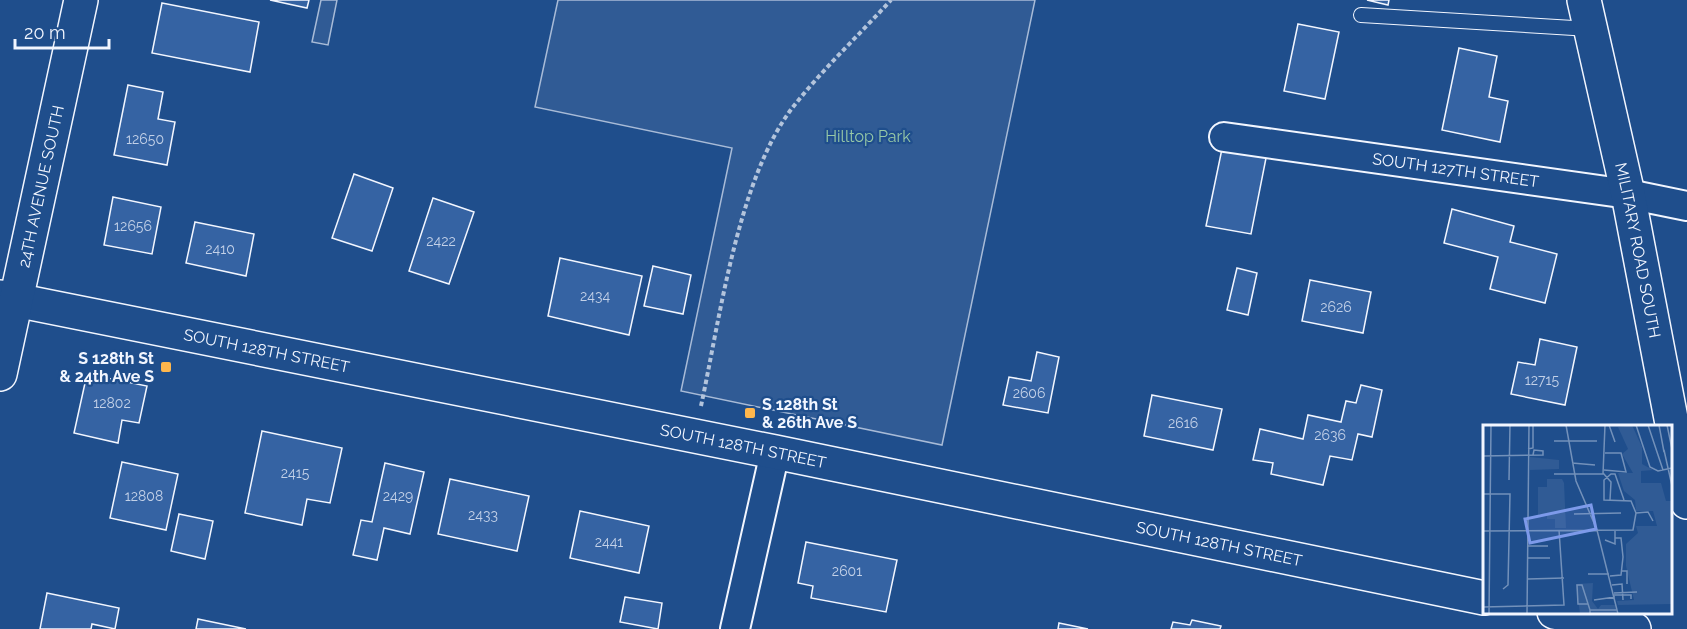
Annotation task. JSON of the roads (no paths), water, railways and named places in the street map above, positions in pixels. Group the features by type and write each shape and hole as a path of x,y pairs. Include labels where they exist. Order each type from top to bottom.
{"street":[{"name":"24TH AVENUE SOUTH","path":"0,374 8,299 81,0"},
{"name":"MILITARY ROAD SOUTH","path":"1587,14 1629,194 1687,501"},
{"name":"SOUTH 127TH STREET","path":"1224,137 1629,194 1687,206"},
{"name":"SOUTH 128TH STREET","path":"8,299 775,452 1483,598"},
{"path":"735,629 775,452"},
{"path":"1563,614 1634,629"}],"lane":[{"path":"1361,15 1587,14"}],"place":[{"name":"S 128th St & 24th Ave S","path":"166,367"},
{"name":"S 128th St & 26th Ave S","path":"750,413"}],"park label":[{"name":"Hilltop Park","path":"868,136"}]}
